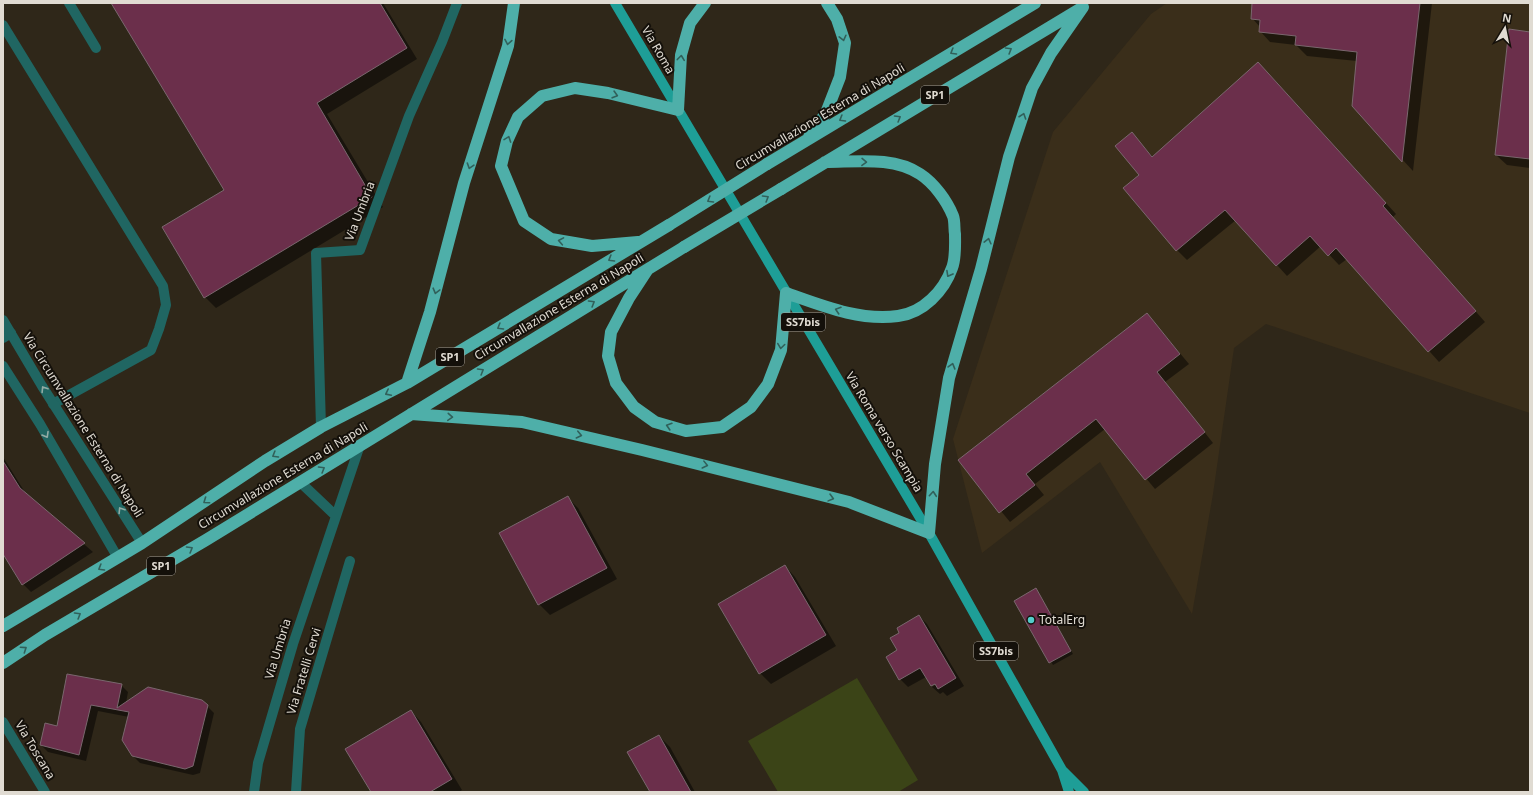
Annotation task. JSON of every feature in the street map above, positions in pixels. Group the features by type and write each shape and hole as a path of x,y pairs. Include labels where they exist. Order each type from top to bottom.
{"highway":[{"path":"407,383 430,312 464,183 508,46 514,3"},
{"path":"641,241 592,246 551,239 524,221 501,166 507,141 518,117 542,96 574,88 608,93 678,110 681,55 690,23 705,3"},
{"path":"808,140 826,113 840,77 845,43 838,19 827,3"},
{"name":"Circumvallazione Esterna di Napoli","path":"3,626 142,543 265,461 321,427 407,383 1035,3"},
{"name":"Circumvallazione Esterna di Napoli","path":"3,663 44,635 300,482 684,247 1087,5"},
{"path":"411,414 522,422 545,427 672,457 849,502 929,533 935,464 949,378 981,269 1009,157 1032,88 1051,53 1087,5"},
{"path":"648,269 629,298 611,332 608,356 616,383 634,407 655,422 686,431 722,428 751,407 768,384 781,350 786,293 844,312 872,318 900,316 922,308 939,290 952,267 955,243 954,217 939,191 920,174 894,163 825,162"}],"main road":[{"name":"Via Roma","path":"615,3 678,110"},
{"name":"Via Roma verso Scampia","path":"678,110 929,533 1062,770 1069,792"},
{"name":"Via Roma verso Scampia","path":"1062,770 1084,792"}],"street":[{"path":"69,3 96,48"},
{"name":"Via Umbria","path":"321,427 316,253 360,250 409,116 442,42 457,3"},
{"path":"3,24 163,286 166,305 159,329 150,350 53,404"},
{"name":"Via Circumvallazione Esterna di Napoli","path":"3,320 7,336 53,404 142,543"},
{"path":"3,366 40,424 118,558"},
{"name":"Via Umbria","path":"254,792 258,763 293,644 360,445"},
{"path":"300,482 336,516"},
{"name":"Via Fratelli Cervi","path":"296,792 300,730 350,561"},
{"name":"Via Toscana","path":"3,722 45,792"}],"shaded area":[{"path":"1167,3 1530,3 1530,413 1266,324 1234,348 1213,494 1192,614 1100,462 982,553 953,439 1053,132 1151,14"}],"green space":[{"path":"857,678 918,780 898,792 778,792 748,741"}],"building":[{"path":"111,3 380,3 407,48 317,103 372,197 204,298 162,227 224,190"},
{"path":"1252,3 1420,3 1402,162 1352,106 1357,52 1295,45 1296,36 1259,32 1260,20 1251,19"},
{"path":"1509,29 1530,32 1530,159 1495,155"},
{"path":"1258,62 1386,203 1383,206 1476,311 1428,352 1336,248 1328,256 1310,236 1276,266 1225,210 1176,251 1123,188 1139,175 1115,146 1132,132 1152,157"},
{"path":"1147,313 1180,354 1157,372 1205,432 1145,480 1096,419 1026,474 1035,485 999,513 958,460"},
{"path":"3,461 20,488 85,543 22,585 3,554"},
{"path":"568,496 607,568 538,605 499,533"},
{"path":"785,565 826,635 759,674 718,604"},
{"path":"1036,588 1071,651 1049,663 1014,601"},
{"path":"919,615 956,678 938,689 935,684 931,686 920,668 899,680 886,657 897,650 890,638 899,633 897,628"},
{"path":"67,674 122,684 117,708 148,687 202,700 208,705 193,766 185,769 132,756 122,740 129,712 91,705 79,755 40,745 45,723 57,726"},
{"path":"411,710 452,779 430,792 371,792 345,749"},
{"path":"659,735 691,792 650,792 627,752"}],"place":[{"name":"TotalErg","path":"1031,620"}]}
